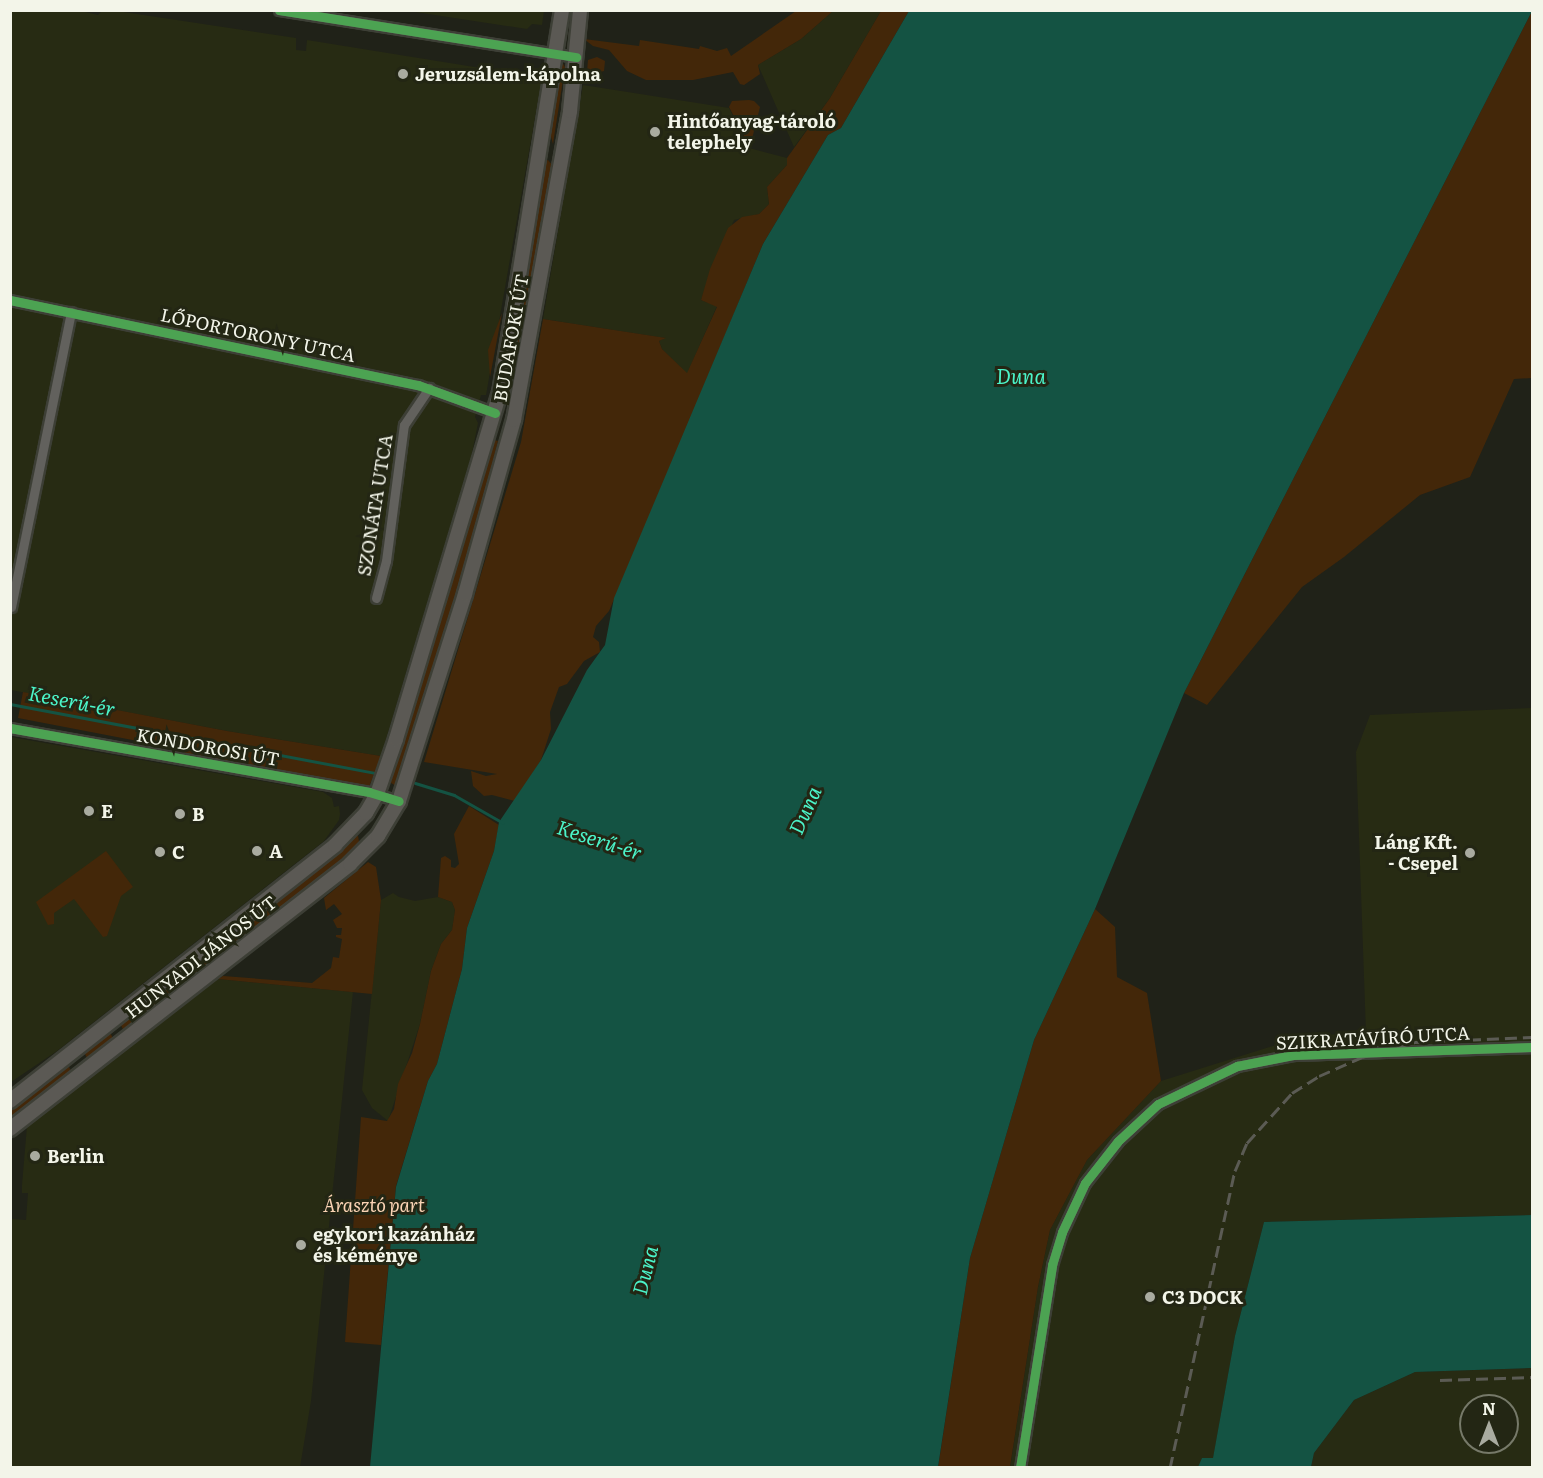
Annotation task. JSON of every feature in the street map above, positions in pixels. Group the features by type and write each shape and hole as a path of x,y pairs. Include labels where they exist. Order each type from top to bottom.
{"main road":[{"name":"BUDAFOKI ÚT","path":"377,794 396,739 495,413 562,10"},
{"name":"BUDAFOKI ÚT","path":"399,801 474,561 514,420 562,151 576,57 580,10"},
{"path":"540,148 562,151"},
{"path":"495,413 514,420"},
{"name":"HUNYADI JÁNOS ÚT","path":"10,1101 335,845 366,813 377,794"},
{"name":"HUNYADI JÁNOS ÚT","path":"10,1129 350,864 378,836 399,801"},
{"path":"111,1022 124,1040"},
{"path":"72,1052 86,1070"}],"street":[{"path":"279,10 576,57"},
{"name":"LŐPORTORONY UTCA","path":"10,300 429,388 495,413"},
{"path":"10,607 71,312"},
{"name":"SZONÁTA UTCA","path":"376,598 386,561 404,425 429,388"},
{"name":"KONDOROSI ÚT","path":"10,728 377,794 399,801"},
{"name":"SZIKRATÁVÍRÓ UTCA","path":"1020,1467 1052,1265 1062,1232 1085,1183 1118,1141 1158,1104 1237,1066 1293,1055 1533,1047"}],"shaded area":[{"path":"544,10 542,25 532,24 527,29 409,11"},
{"path":"10,11 81,11 98,15 102,11 117,11 296,38 296,50 306,51 307,40 542,78 486,395 481,395 475,417 478,423 471,458 381,756 227,731 11,690"},
{"path":"833,11 881,11 830,98 794,147 758,65 801,39"},
{"path":"583,85 729,108 749,148 787,158 787,165 767,187 769,204 759,214 734,220 701,300 717,306 687,374 662,349 659,341 665,338 543,319"},
{"path":"1532,708 1532,1215 1264,1222 1235,1336 1213,1459 1202,1458 1198,1468 1010,1468 1038,1287 1050,1230 1087,1160 1161,1081 1305,1036 1366,1033 1356,752 1370,715"},
{"path":"11,737 323,792 332,798 334,807 339,806 340,814 339,820 324,841 57,1051 11,1082"},
{"path":"393,893 415,901 438,897 452,902 455,910 452,930 441,944 431,971 420,1024 388,1121 372,1108 362,1090 381,900"},
{"path":"218,979 353,992 311,1401 300,1467 11,1467 10,1219 26,1220 28,1193 22,1193 22,1185 27,1126 97,1069"},
{"path":"1532,1368 1532,1467 1311,1468 1314,1453 1354,1400 1415,1372"}],"green space":[{"path":"796,11 833,11 801,39 758,65 760,74 744,85 740,84 733,72 693,80 646,80 627,71 609,50 593,46 584,39 639,46 640,40 699,49 700,46 717,51 727,48 731,56"},
{"path":"881,11 909,11 841,128 828,135 763,244 609,611 596,626 593,637 599,642 600,652 584,661 567,684 559,687 550,712 551,729 541,760 515,801 492,795 484,796 473,786 471,771 486,776 497,774 424,762 521,442 543,319 666,338 659,341 662,349 687,373 717,307 701,300 710,269 728,228 742,217 759,214 769,204 767,187 787,165 787,158 830,98"},
{"path":"1532,11 1532,378 1514,379 1470,477 1420,495 1344,557 1302,587 1207,705 1184,693"},
{"path":"597,57 605,61 604,71 587,72 588,60"},
{"path":"562,62 565,67 553,144 549,129"},
{"path":"732,101 754,101 760,107 750,147 729,107"},
{"path":"548,160 553,166 512,401 502,407 543,162"},
{"path":"502,313 490,377 488,350"},
{"path":"494,440 498,441 462,584 396,786 388,781"},
{"path":"23,692 227,731 381,756 369,787 174,753 174,748 18,718"},
{"name":"Árasztó part","path":"469,806 499,825 494,851 467,928 462,969 437,1064 428,1081 396,1186 381,1345 345,1342 361,1117 387,1121 394,1109 398,1084 412,1053 420,1024 431,971 441,944 452,930 455,910 452,902 438,897 441,858 445,856 451,860 451,867 455,868 459,864 454,834"},
{"path":"355,835 358,836 360,847 343,862 124,1031 119,1022"},
{"path":"106,851 133,887 121,896 107,936 103,937 74,899 54,913 54,924 48,925 36,902"},
{"path":"368,862 376,867 381,900 372,994 218,979 223,976 312,983 331,968 333,957 339,958 342,939 336,935 341,935 342,928 337,928 333,920 342,914 334,904 326,910 324,898"},
{"path":"1095,909 1115,927 1117,977 1147,993 1161,1081 1087,1160 1050,1230 1038,1287 1010,1467 938,1468 970,1258 1034,1040"},
{"path":"110,1032 114,1041 90,1059 87,1058 83,1050"},
{"path":"65,1065 68,1065 72,1073 11,1121 11,1108"}],"water":[{"name":"Duna","path":"909,11 1532,11 1184,693 1095,909 1034,1040 970,1258 938,1467 370,1467 396,1187 428,1081 437,1064 462,969 467,928 494,851 499,822 541,760 587,670 605,645 614,598 763,244 828,135 841,128"},
{"path":"1532,1215 1532,1368 1415,1372 1354,1400 1314,1453 1311,1467 1198,1467 1202,1458 1213,1458 1235,1336 1264,1222"}],"waterway":[{"name":"Keserű-ér","path":"10,704 375,773"},
{"name":"Keserű-ér","path":"415,783 454,795 503,823"}],"railway":[{"path":"1170,1468 1235,1171 1247,1143 1292,1093 1319,1076 1362,1057 1415,1042 1532,1037"},
{"path":"1364,1043 1397,1043"},
{"path":"1440,1380 1532,1377"}],"cycle path":[{"path":"279,10 576,57"},
{"path":"10,300 418,385 495,413"},
{"path":"10,728 369,792 399,801"},
{"path":"1020,1468 1052,1265 1062,1232 1085,1183 1118,1141 1158,1104 1237,1066 1293,1055 1532,1047"}],"place":[{"name":"Jeruzsálem-kápolna","path":"403,74"},
{"name":"Hintőanyag-tároló telephely","path":"655,132"},
{"name":"E","path":"89,811"},
{"name":"B","path":"180,814"},
{"name":"A","path":"257,851"},
{"name":"C","path":"160,852"},
{"name":"Láng Kft. - Csepel","path":"1470,853"},
{"name":"Berlin","path":"35,1156"},
{"name":"egykori kazánház és kéménye","path":"301,1245"},
{"name":"C3 DOCK","path":"1150,1297"}]}
